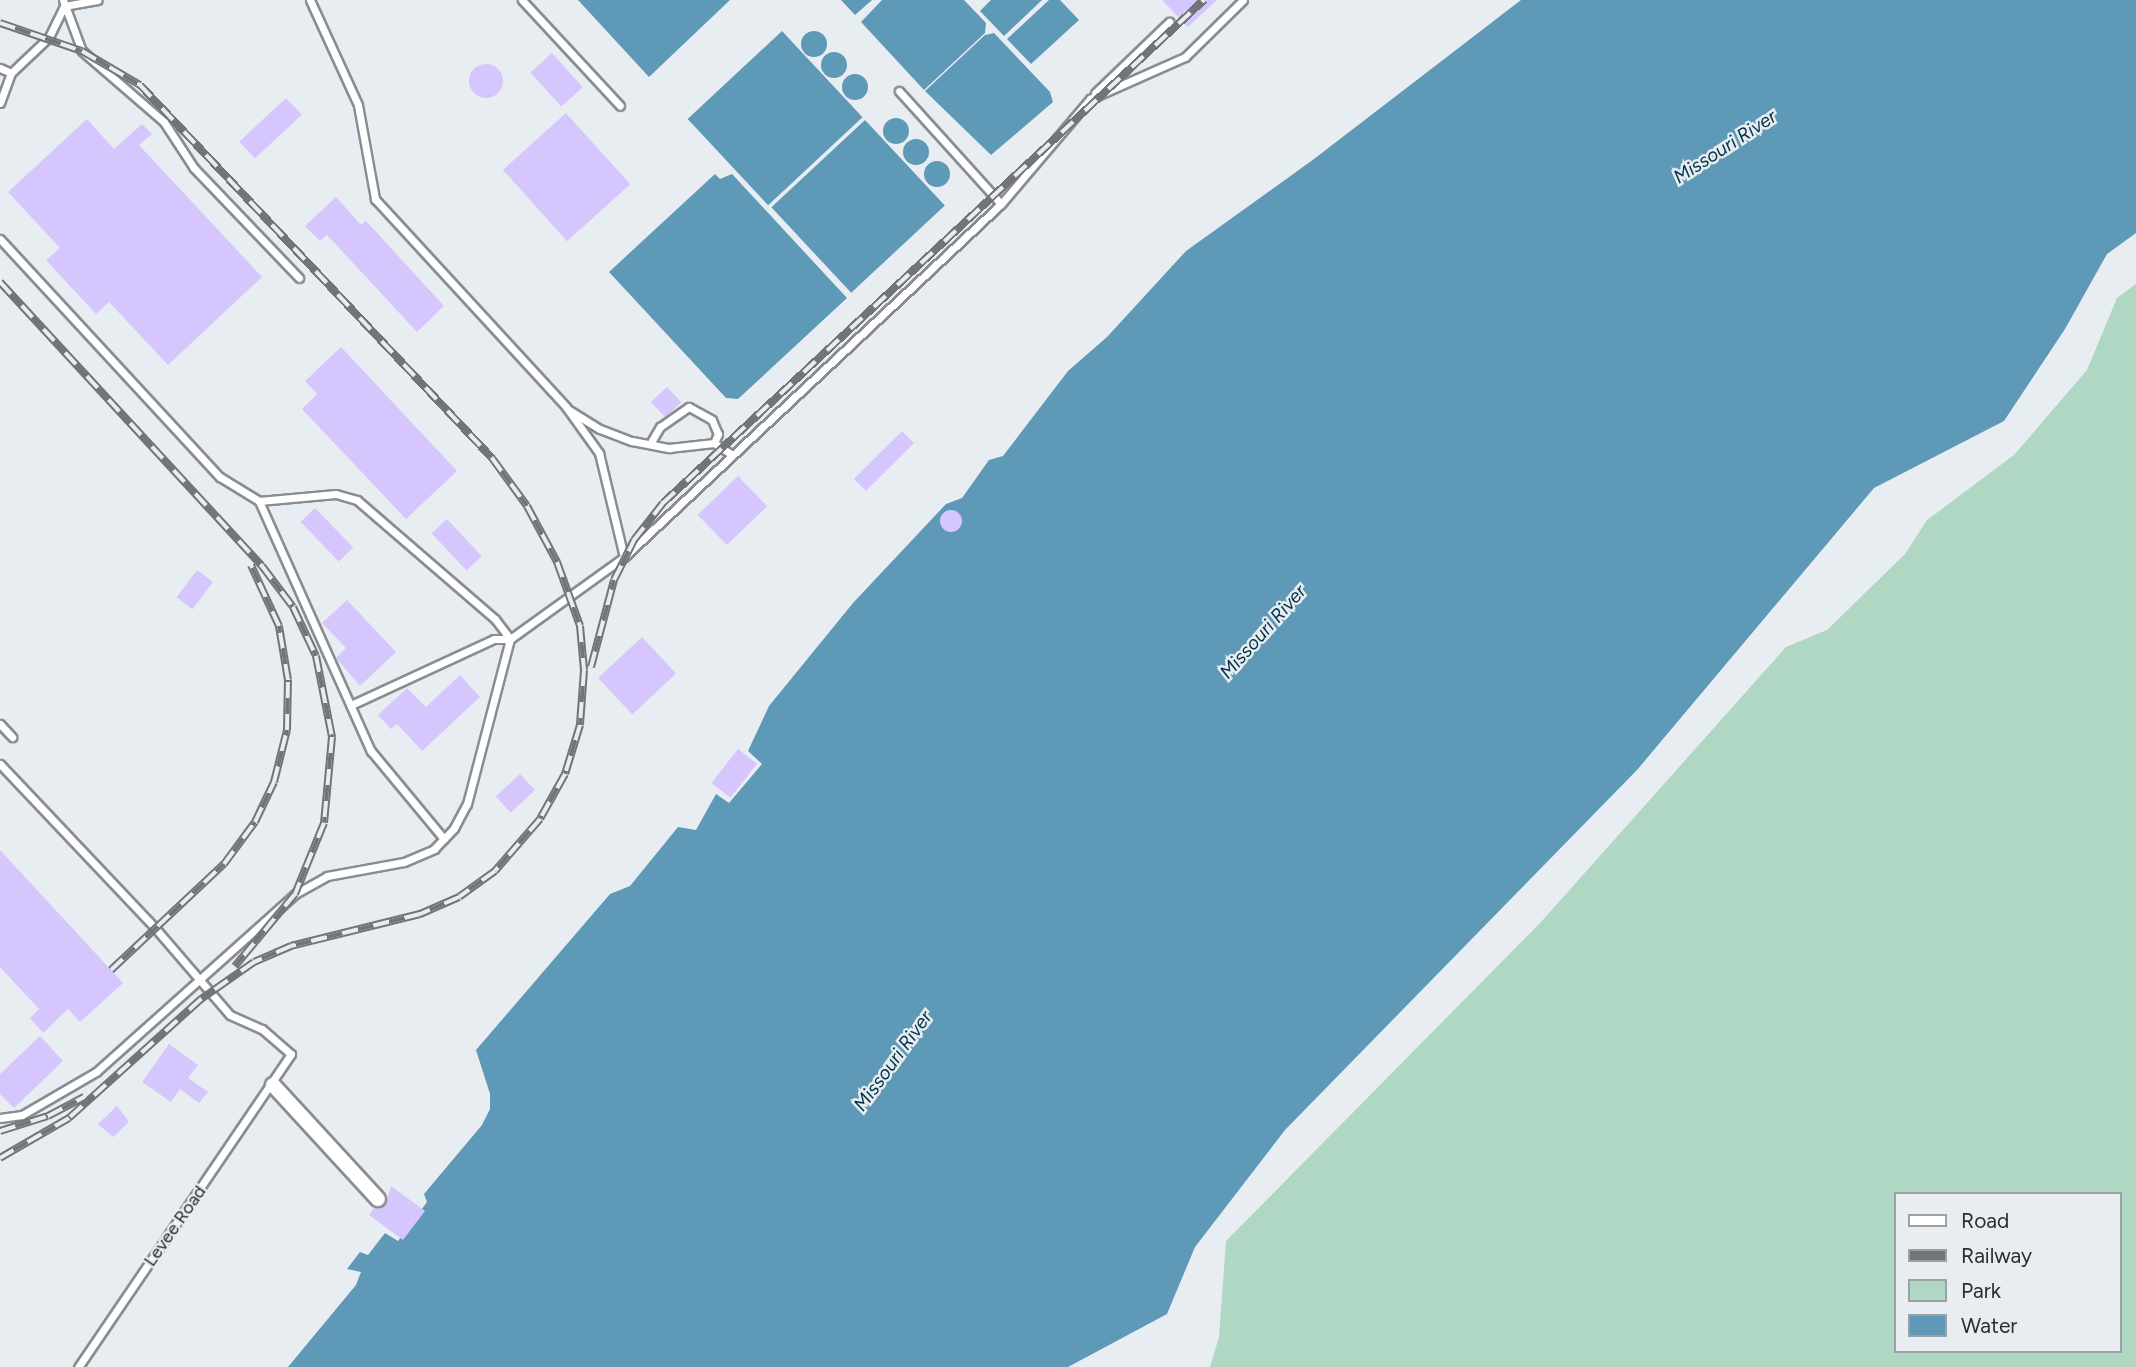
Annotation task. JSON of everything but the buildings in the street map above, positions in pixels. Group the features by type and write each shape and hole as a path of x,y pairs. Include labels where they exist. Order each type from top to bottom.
{"street":[{"path":"273,1085 378,1199"}],"lane":[{"path":"63,3 97,0"},
{"path":"310,0 358,105 375,199 566,407 599,453 624,557"},
{"path":"522,0 620,106"},
{"path":"1090,99 1185,57 1243,0"},
{"path":"0,103 11,73 49,37 63,3"},
{"path":"63,3 82,51 164,122 194,168 299,278"},
{"path":"351,705 494,639 510,639 624,557 731,454 1002,204 1090,99 1169,22"},
{"path":"0,68 11,73"},
{"path":"899,91 1002,204"},
{"path":"0,239 220,477 259,501 371,751 444,839"},
{"path":"566,407 600,429 650,444 669,448 714,443 731,454"},
{"path":"650,444 660,428 689,407 712,420 718,434 714,443"},
{"path":"259,501 336,494 358,500 495,619 510,639"},
{"path":"0,1118 22,1115 96,1072 295,894 327,876 404,863 444,839 467,804 510,639"},
{"path":"0,724 12,737"},
{"path":"0,764 200,978"},
{"name":"Levee Road","path":"78,1367 273,1085 291,1054 262,1029 230,1015 200,978"}],"green space":[{"path":"2136,284 2136,1367 1210,1367 1219,1337 1226,1241 1541,922 1786,647 1827,630 1905,554 1927,520 2014,455 2087,370 2117,298"}],"water":[{"path":"578,0 730,0 649,77"},
{"path":"841,0 872,0 855,15"},
{"path":"882,0 964,0 986,23 985,33 924,90 861,22"},
{"path":"991,0 1042,0 1004,36 980,11"},
{"path":"1049,0 1060,0 1079,20 1031,64 1007,39"},
{"name":"Missouri River","path":"1521,0 2136,0 2136,233 2107,254 2065,329 2004,421 1874,488 1637,770 1285,1130 1195,1247 1167,1314 1068,1367 288,1367 356,1285 361,1272 347,1269 360,1252 368,1255 385,1233 398,1241 427,1202 424,1194 482,1125 490,1109 490,1094 476,1050 610,894 630,886 678,827 696,830 716,794 729,803 762,764 748,751 769,706 853,603 946,504 962,498 989,460 1003,456 1068,371 1107,337 1186,251 1314,159"},
{"path":"782,31 862,117 768,205 688,119"},
{"path":"814,31 823,35 827,44 823,53 814,57 805,53 801,44 805,35"},
{"path":"994,33 1050,92 1053,102 991,155 925,91 985,35"},
{"path":"834,52 843,56 847,65 843,74 834,78 825,74 821,65 825,56"},
{"path":"855,74 864,78 868,87 864,96 855,100 846,96 842,87 846,78"},
{"path":"896,118 905,122 909,131 905,140 896,144 887,140 883,131 887,122"},
{"path":"865,120 945,206 851,293 771,207"},
{"path":"916,139 925,143 929,152 925,161 916,165 907,161 903,152 907,143"},
{"path":"937,161 946,165 950,174 946,183 937,187 928,183 924,174 928,165"},
{"path":"715,174 720,179 732,174 847,298 738,399 726,398 609,272"}],"railway":[{"path":"591,667 614,580 634,540 663,503 1204,0"},
{"path":"0,23 82,51 140,85 492,458 527,506 557,562 580,626 584,670 580,725 565,774 540,819 495,871 459,897 420,914 291,946 254,962 201,999 69,1118 0,1158"},
{"path":"0,282 262,566 293,607 316,656 332,737 324,823 295,894 235,966"},
{"path":"111,970 224,864 255,822 274,782 287,730 288,680 279,626 251,565"},
{"path":"0,1131 48,1116 84,1097"}]}
